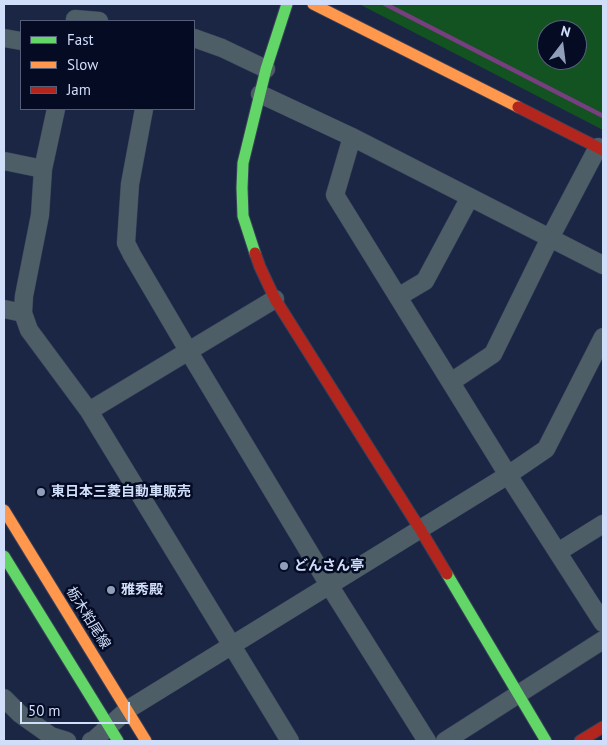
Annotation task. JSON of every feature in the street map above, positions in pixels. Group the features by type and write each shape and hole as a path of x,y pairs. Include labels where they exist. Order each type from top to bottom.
{"street":[{"path":"287,4 266,69 243,163 244,216 251,242 275,299 420,529 546,741"},
{"path":"313,4 601,148 550,238 493,354 451,382"},
{"path":"75,15 95,20"},
{"path":"4,38 20,41"},
{"path":"195,38 222,48 266,69"},
{"path":"260,94 352,137 603,265"},
{"path":"56,110 43,169 40,215 24,296 24,313 30,330 89,411 290,741"},
{"path":"144,110 130,184 126,244 188,352 329,585 427,741"},
{"path":"352,137 334,195 508,475 603,623"},
{"path":"4,161 43,169"},
{"path":"398,297 425,281 470,197"},
{"path":"89,411 275,299"},
{"path":"4,309 24,313"},
{"path":"91,741 113,734 127,710 508,475 546,449 603,337"},
{"name":"栃木粕尾線","path":"4,510 146,741"},
{"path":"558,552 603,524"},
{"path":"4,556 113,734"},
{"path":"445,741 603,640"},
{"path":"4,698 20,714 51,736 67,741"},
{"path":"580,741 603,727"}],"green space":[{"path":"359,4 603,4 603,130"}],"waterway":[{"path":"385,4 603,116"}],"traffic: fast":[{"path":"255,253 243,216 243,163 266,69 287,4"},
{"path":"4,556 118,741"},
{"path":"447,574 546,741"}],"traffic: slow":[{"path":"313,4 518,107"},
{"path":"4,510 146,741"}],"traffic: jam":[{"path":"518,107 603,150"},
{"path":"255,253 275,299 447,574"},
{"path":"580,741 603,727"}],"place":[{"name":"東日本三菱自動車販売","path":"41,492"},
{"name":"どんさん亭","path":"284,566"},
{"name":"雅秀殿","path":"111,590"}]}
